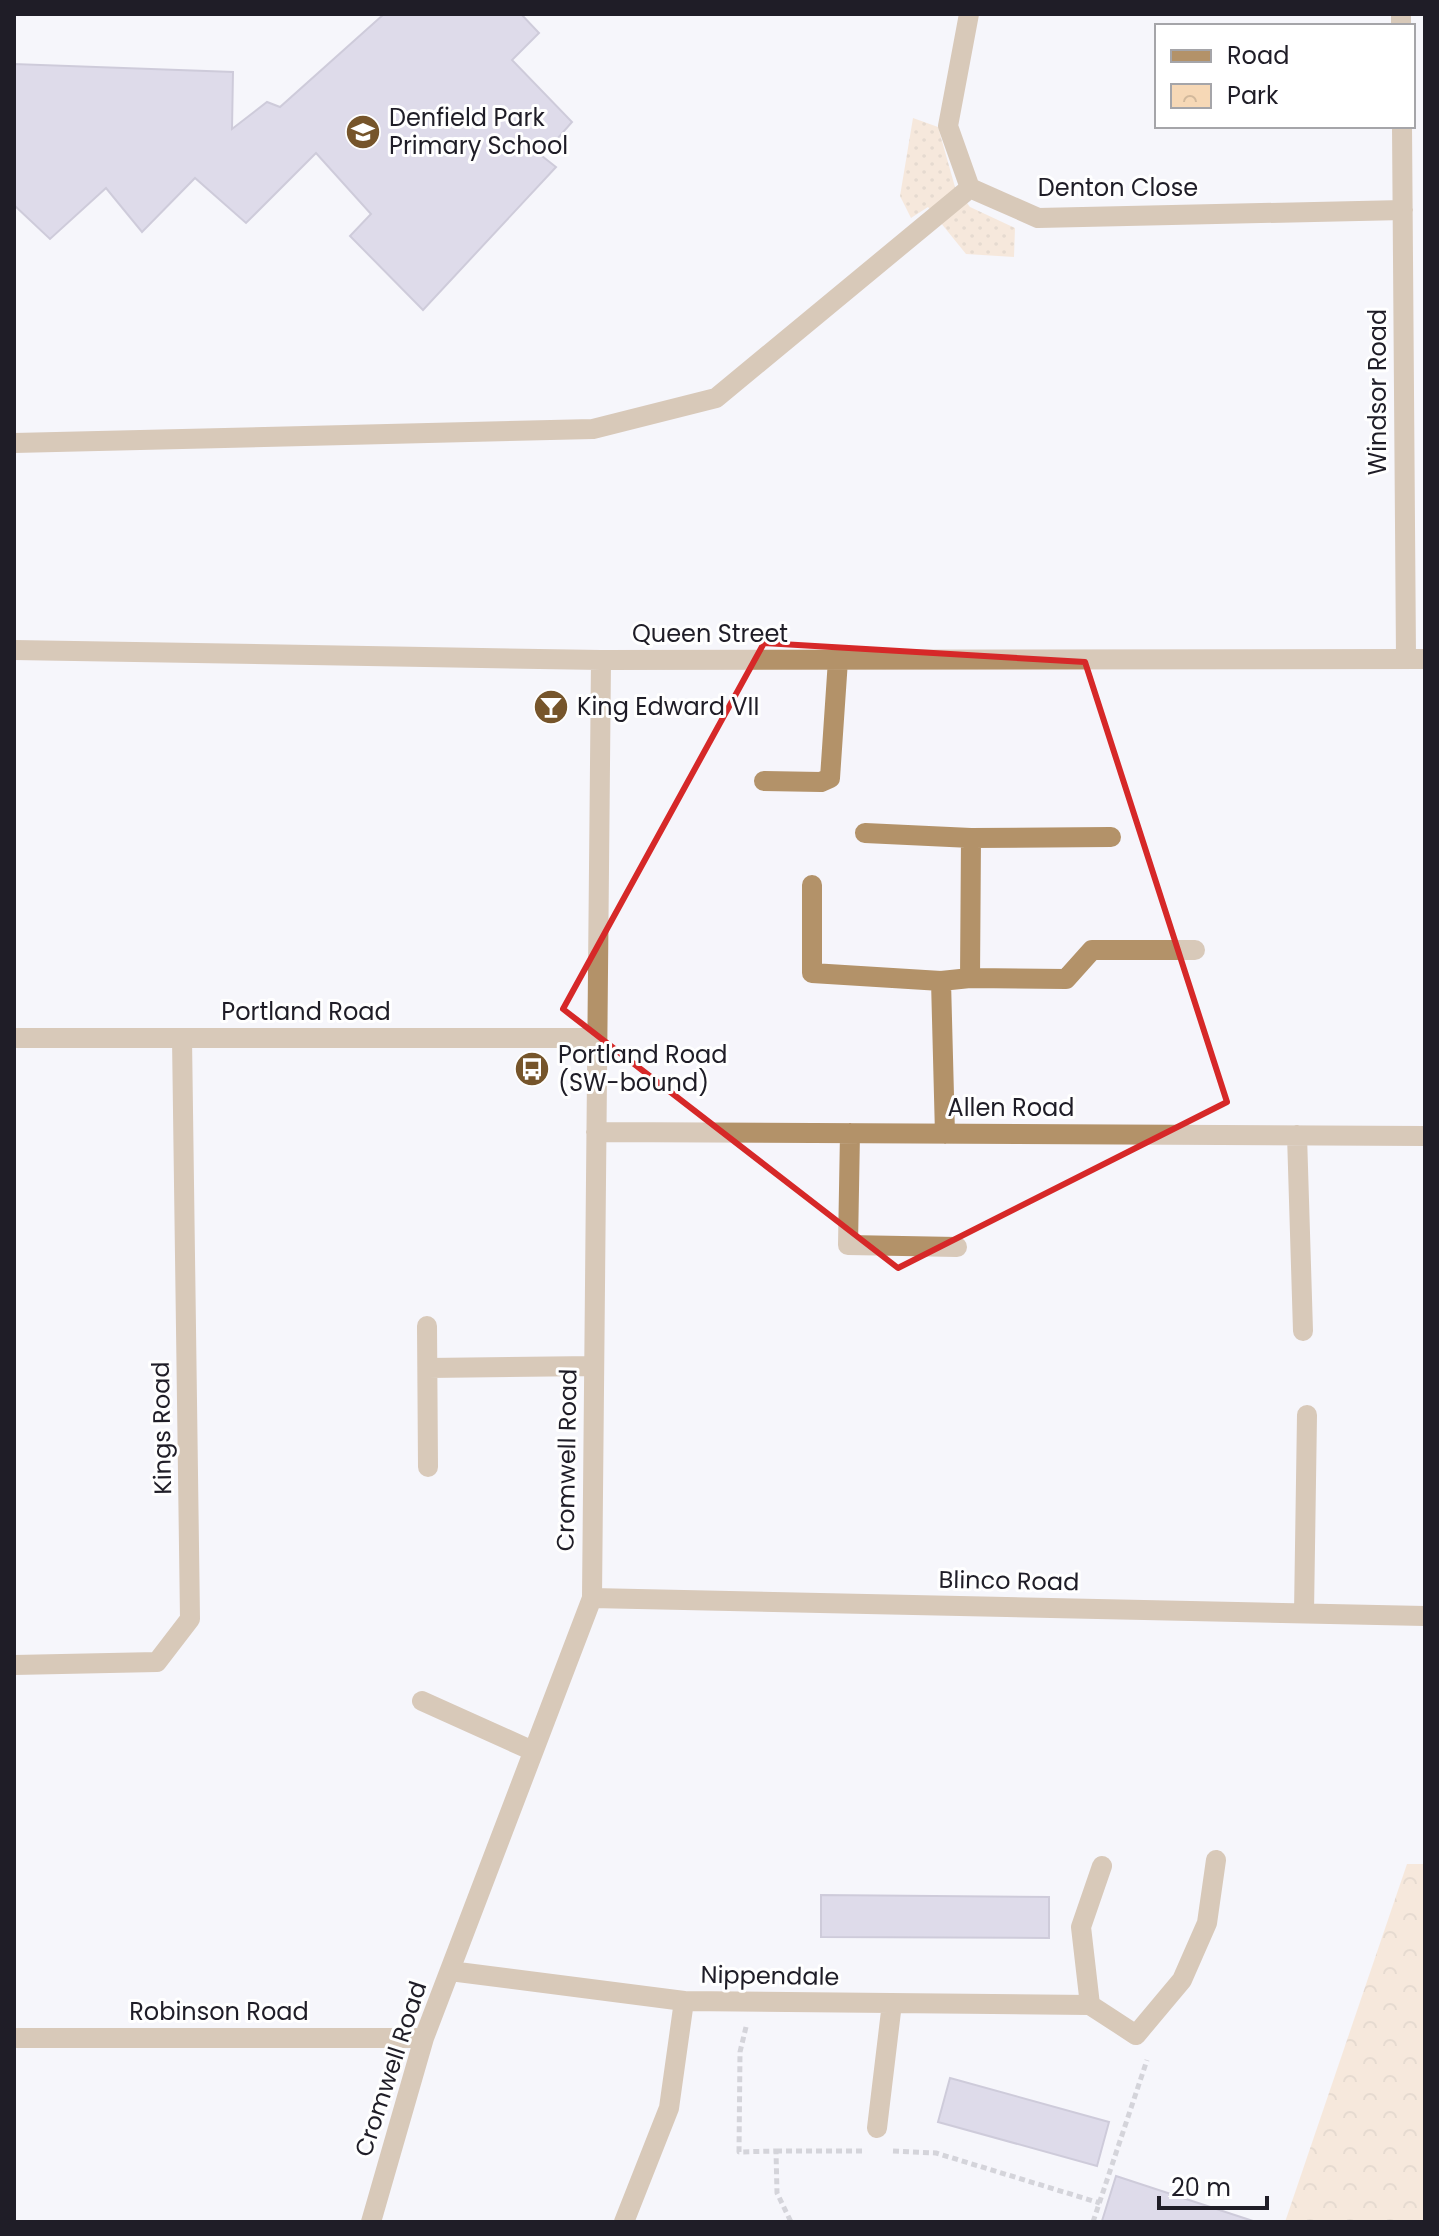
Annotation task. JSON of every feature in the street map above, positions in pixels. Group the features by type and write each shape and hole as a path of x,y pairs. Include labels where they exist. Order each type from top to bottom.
{"street":[{"path":"14,443 593,429 716,398 970,188 948,126 969,14"},
{"name":"Windsor Road","path":"1402,128 1415,659"},
{"name":"Denton Close","path":"970,188 1038,218 1403,210"},
{"name":"Queen Street","path":"14,650 601,660 1415,659"},
{"name":"Cromwell Road","path":"371,2222 424,2038 592,1598 601,660"},
{"path":"764,781 821,782 830,778 838,660"},
{"path":"865,833 971,838 1111,837"},
{"path":"970,978 971,838"},
{"path":"812,885 812,973 941,981 970,978 1066,979 1092,950 1195,950"},
{"path":"941,981 945,1134"},
{"name":"Portland Road","path":"14,1038 597,1038"},
{"name":"Kings Road","path":"14,1665 157,1662 190,1619 182,1038"},
{"name":"Allen Road","path":"596,1132 1425,1136"},
{"path":"850,1133 848,1245 957,1247"},
{"path":"1297,1135 1303,1331"},
{"path":"427,1326 428,1467"},
{"path":"428,1368 594,1366"},
{"path":"1304,1613 1307,1415"},
{"name":"Blinco Road","path":"592,1598 1425,1616"},
{"path":"422,1701 533,1751"},
{"path":"1102,1866 1081,1927 1090,2005 1136,2035 1182,1980 1207,1923 1216,1860"},
{"name":"Nippendale","path":"450,1971 684,2001 1090,2005"},
{"path":"624,2222 669,2108 684,2001"},
{"path":"877,2128 892,2003"},
{"name":"Robinson Road","path":"14,2038 424,2038"}],"path":[{"path":"751,2002 740,2052 739,2152 870,2151"},
{"path":"1093,2222 1153,2043 1136,2035"},
{"path":"776,2151 777,2193 791,2222"},
{"path":"885,2151 936,2153 1100,2203"}],"highlighted area":[{"path":"764,643 1085,662 1227,1102 898,1268 563,1009"}],"green space":[{"path":"913,118 938,127 955,187 970,207 1015,228 1014,257 966,254 928,207 911,218 900,196"},
{"path":"1407,1864 1425,1864 1425,2222 1285,2222"}],"building":[{"path":"384,14 521,14 539,33 512,60 572,122 542,156 556,167 423,310 350,236 371,214 316,153 246,223 195,178 142,232 106,188 50,239 14,205 14,64 233,72 232,129 267,102 280,107"},
{"path":"821,1895 1049,1897 1049,1938 821,1937"},
{"path":"950,2078 1109,2122 1097,2166 938,2122"},
{"path":"1116,2176 1256,2222 1102,2221"}],"place":[{"name":"Denfield Park Primary School","path":"363,132"},
{"name":"King Edward VII","path":"551,707"},
{"name":"Portland Road (SW-bound)","path":"532,1069"}]}
